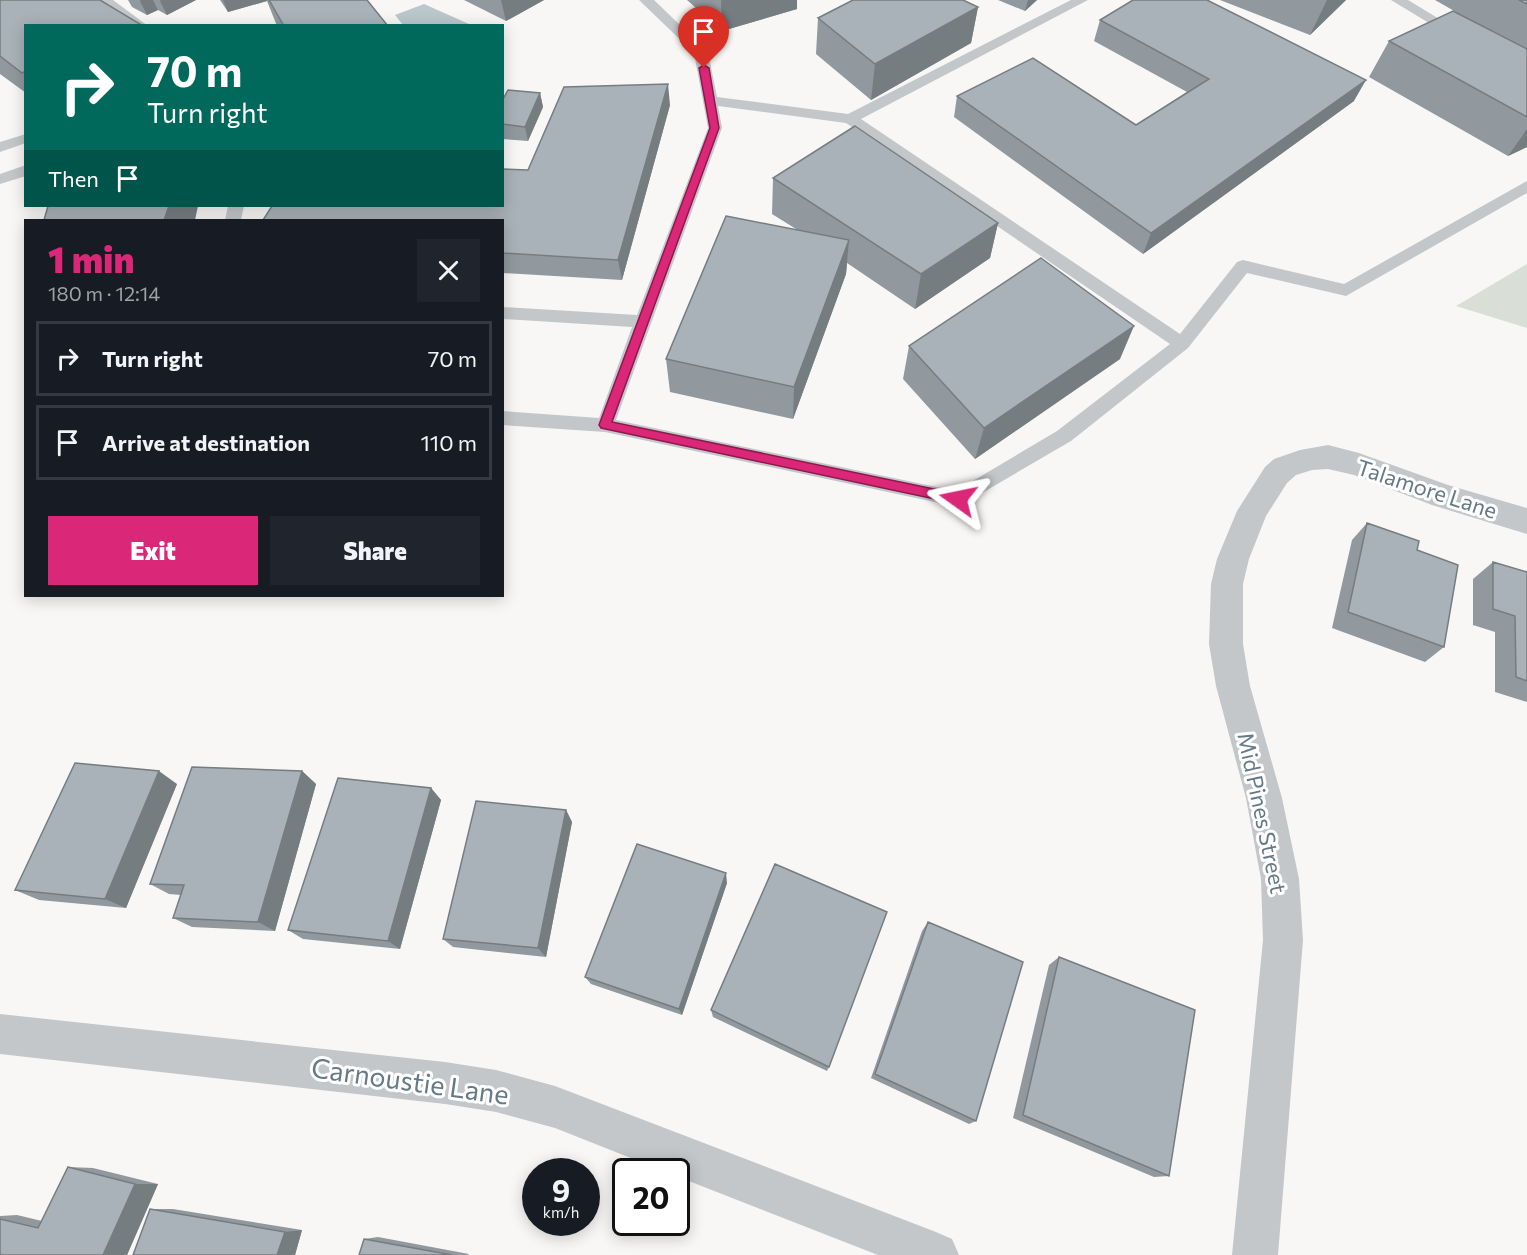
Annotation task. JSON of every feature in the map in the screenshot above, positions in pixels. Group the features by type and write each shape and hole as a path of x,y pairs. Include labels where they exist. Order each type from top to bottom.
{"street":[{"name":"Talamore Lane","path":"1328,458 1359,465 1453,499 1527,521"},
{"name":"Mid Pines Street","path":"1255,1255 1283,940 1278,867 1264,798 1233,686 1228,654 1227,584 1233,559 1252,511 1276,475 1285,467 1298,461 1328,458"},
{"name":"Carnoustie Lane","path":"0,1034 445,1083 516,1095 555,1107 936,1255"}],"lane":[{"path":"104,0 139,24"},
{"path":"605,425 715,128 701,52 646,0"},
{"path":"849,119 1081,0"},
{"path":"1398,0 1467,40"},
{"path":"710,101 849,119 1182,344"},
{"path":"0,147 24,139"},
{"path":"0,179 24,171"},
{"path":"504,418 605,425 958,499 1064,436 1182,344 1243,266 1346,290 1527,186"},
{"path":"504,313 643,322"}],"shaded area":[{"path":"424,4 469,24 402,24 395,15"},
{"path":"1527,264 1527,328 1456,306"}],"building":[{"path":"0,0 100,0 140,24 24,24 24,72 22,73 0,56"},
{"path":"269,0 367,0 386,24 283,24"},
{"path":"853,0 963,0 978,7 875,64 818,18"},
{"path":"1133,0 1207,0 1366,80 1151,233 957,96 1033,58 1136,125 1209,79 1100,20"},
{"path":"1453,11 1527,49 1527,117 1389,41"},
{"path":"668,84 618,260 504,253 504,219 264,219 271,207 504,207 504,169 528,170 564,87"},
{"path":"508,90 540,93 525,127 504,124 504,97"},
{"path":"855,126 998,223 921,274 773,178"},
{"path":"48,207 169,207 164,219 44,219"},
{"path":"726,216 849,240 794,387 666,359"},
{"path":"1041,258 1134,326 984,428 909,346"},
{"path":"1367,523 1419,541 1417,550 1458,565 1444,647 1348,612"},
{"path":"1493,562 1527,572 1527,681 1516,677 1515,616 1493,609"},
{"path":"75,763 159,771 105,899 15,890"},
{"path":"192,767 302,771 258,922 173,918 184,885 150,884"},
{"path":"338,778 431,788 388,941 288,930"},
{"path":"476,801 566,810 538,948 443,939"},
{"path":"637,844 726,873 679,1009 585,977"},
{"path":"775,864 887,912 829,1067 711,1010"},
{"path":"928,922 1023,962 976,1121 875,1074"},
{"path":"1059,957 1195,1010 1169,1176 1023,1115"},
{"path":"68,1167 135,1184 103,1255 0,1255 0,1219 38,1228"},
{"path":"150,1209 285,1232 277,1255 133,1255"},
{"path":"364,1239 452,1255 359,1255"}],"route":[{"path":"704,68 715,128 605,425 958,499"}]}
